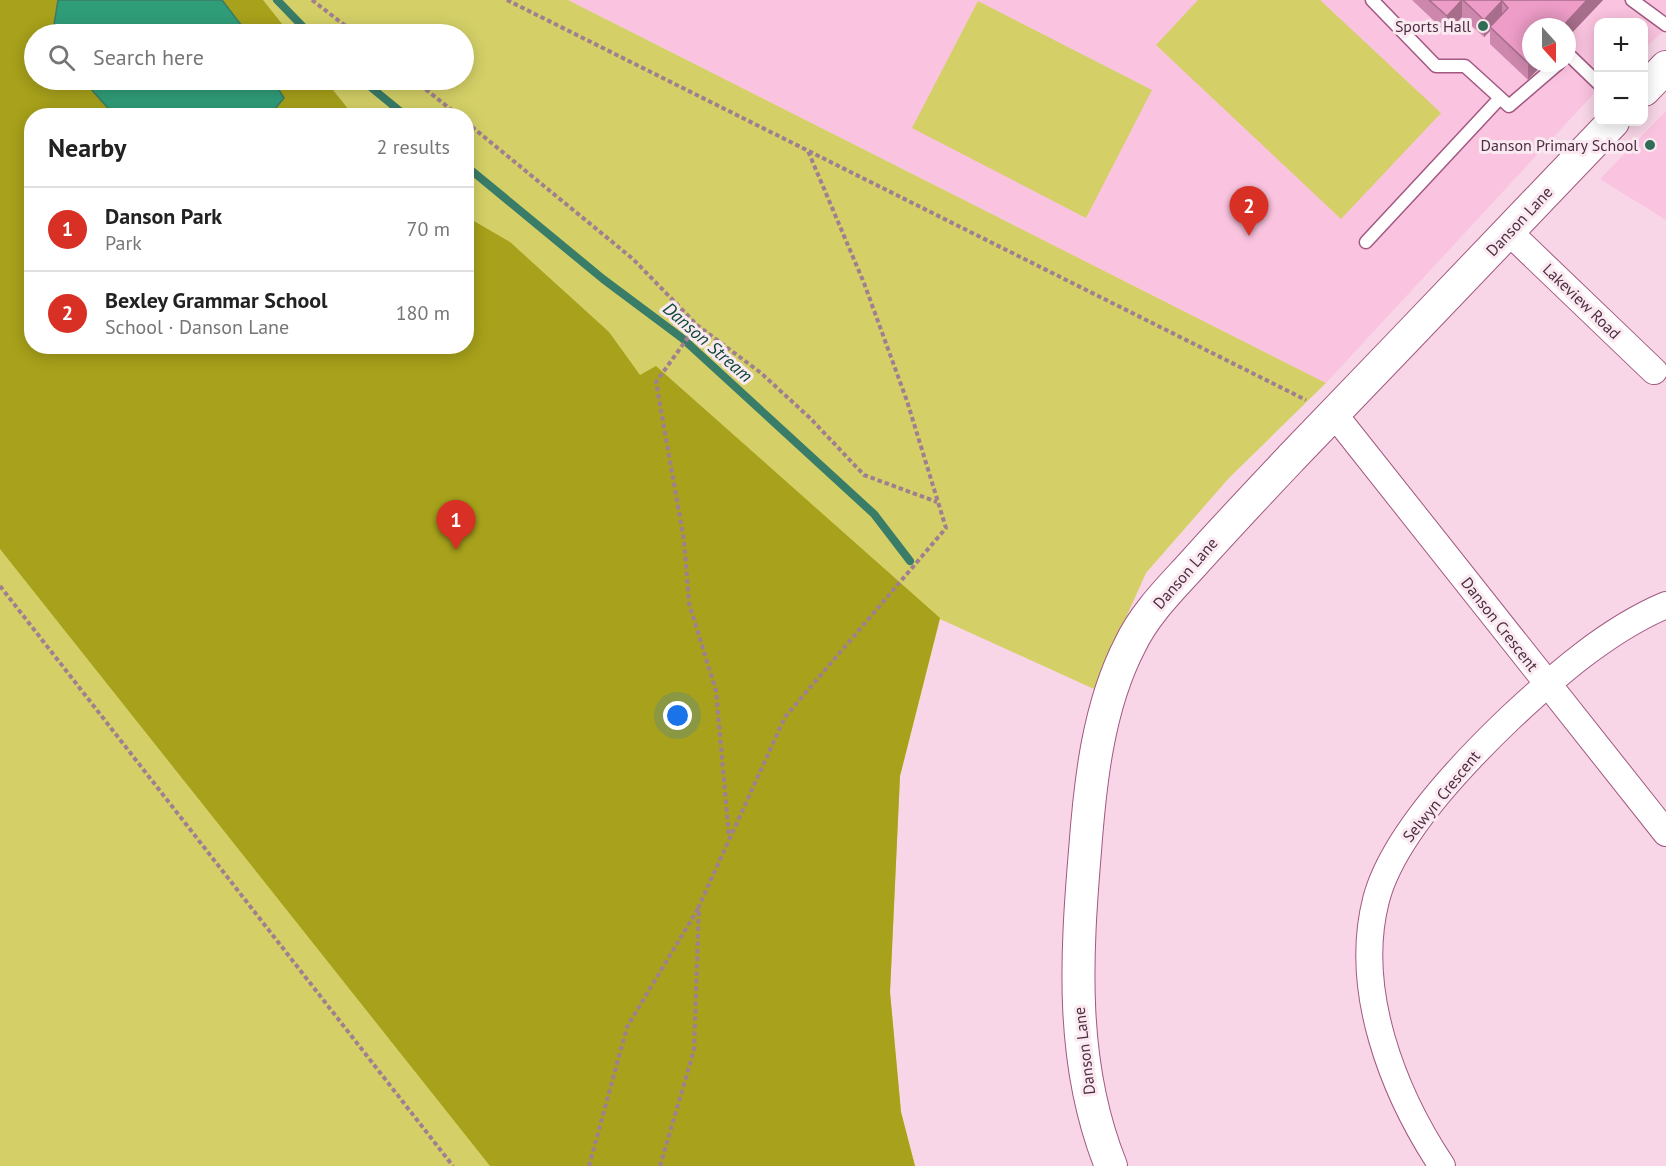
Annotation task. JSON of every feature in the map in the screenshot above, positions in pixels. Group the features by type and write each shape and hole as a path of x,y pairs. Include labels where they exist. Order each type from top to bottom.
{"street":[{"path":"1648,86 1666,67"},
{"name":"Danson Lane","path":"1111,1166 1089,1099 1084,1066 1078,1008 1078,935 1087,825 1097,747 1114,685 1130,644 1158,602 1609,126"},
{"name":"Lakeview Road","path":"1509,232 1654,371"},
{"name":"Danson Crescent","path":"1334,414 1666,833"},
{"name":"Selwyn Crescent","path":"1442,1166 1409,1107 1390,1062 1378,1020 1371,984 1370,945 1376,899 1395,854 1425,810 1481,746 1547,683 1597,645 1666,605"}],"lane":[{"path":"1372,0 1436,66 1465,66 1509,106 1549,72"},
{"path":"1632,0 1666,25"},
{"path":"1576,62 1594,78"},
{"path":"1366,242 1500,98"}],"path":[{"path":"312,0 343,24"},
{"path":"507,0 1334,414"},
{"path":"426,90 449,108"},
{"path":"474,129 633,259 697,325 761,373 810,418 864,475 938,502"},
{"path":"589,1166 627,1027 699,906 786,717 946,528 907,401 864,283 808,151"},
{"path":"697,325 656,382 684,540 689,603 716,691 730,840"},
{"path":"0,586 453,1166"},
{"path":"660,1166 694,1050 699,906"}],"shaded area":[{"path":"0,0 568,0 1326,383 1229,478 1146,573 1094,689 940,619 900,776 890,992 901,1112 915,1166 0,1166"},
{"path":"0,0 263,0 282,24 24,24 24,90 333,90 347,108 24,108 24,354 474,354 474,221 510,242 609,332 640,375 656,366 940,618 900,776 890,992 901,1112 915,1166 490,1166 0,549"},
{"path":"58,0 222,0 240,24 54,24"},
{"path":"568,0 1666,0 1666,29 1648,45 1648,18 1594,18 1594,93 1326,383"},
{"path":"1198,0 1320,0 1441,113 1341,219 1156,45"},
{"path":"978,1 1152,90 1086,218 912,128"},
{"path":"92,90 279,90 284,98 276,108 108,108"},
{"name":"Danson Primary School","path":"1666,111 1666,220 1600,179"}],"building":[{"path":"1429,0 1462,0 1447,16"},
{"path":"1463,0 1587,0 1570,18 1522,18 1522,57 1490,27 1508,8 1502,1 1484,20"}],"waterway":[{"name":"Danson Stream","path":"277,0 300,24"},
{"name":"Danson Stream","path":"374,90 396,108"},
{"name":"Danson Stream","path":"474,173 603,279 682,338 874,514 910,561"}],"place":[{"name":"Sports Hall","path":"1483,26"},
{"name":"Danson Primary School","path":"1650,145"},
{"name":"Bexley Grammar School","path":"1249,236"},
{"name":"Danson Park","path":"456,550"}]}
